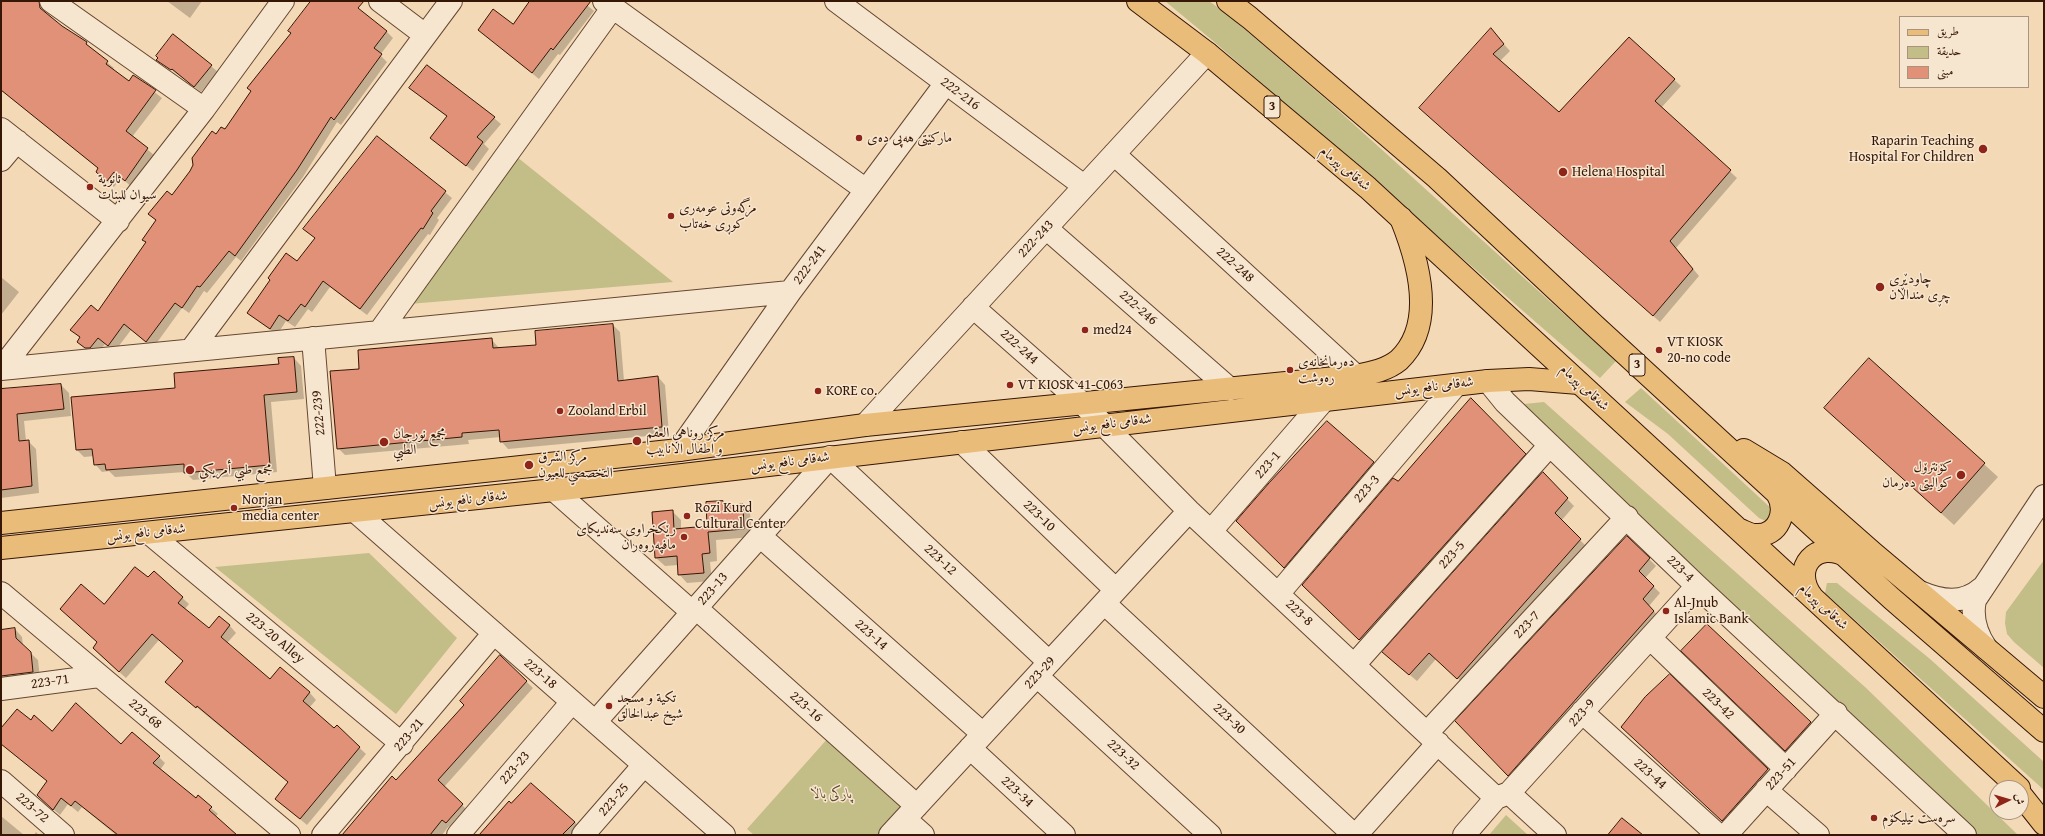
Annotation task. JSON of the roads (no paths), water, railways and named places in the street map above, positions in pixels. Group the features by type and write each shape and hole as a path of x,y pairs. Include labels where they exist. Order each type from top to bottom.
{"main road":[{"name":"شەقامی پیرمام","path":"1138,1 1207,53 1368,188 1740,530 2008,780"},
{"name":"3","path":"1228,1 1438,178 1891,598 2044,732"},
{"name":"شەقامی نافع یونس","path":"1,523 679,450 865,425 1356,376 1378,372 1398,360 1414,339 1421,318 1417,271 1409,237 1401,218"},
{"name":"شەقامی نافع یونس","path":"1,548 356,512 554,490 1488,381 1529,379 1579,383"},
{"path":"1703,425 1782,473 2044,697"},
{"path":"827,430 830,457"},
{"path":"1740,530 1752,535 1760,535 1772,531 1778,526 1783,506 1777,493"},
{"path":"84,514 86,539"},
{"path":"1812,597 1805,584 1804,576 1805,567 1812,557 1819,553 1831,551 1849,558"},
{"name":"شەقامی پیرمام","path":"2029,798 2044,810"},
{"path":"2029,804 2044,824"}],"street":[{"path":"51,1 204,109"},
{"path":"1,369 204,109 283,1"},
{"path":"380,1 425,35"},
{"path":"192,350 451,1"},
{"name":"222-216","path":"836,1 1084,186"},
{"path":"380,331 609,4 866,190"},
{"name":"222-243","path":"865,425 1207,53"},
{"name":"222-241","path":"679,450 790,292 946,83"},
{"path":"1,160 9,135 118,221"},
{"name":"222-248","path":"1114,154 1356,376"},
{"name":"222-246","path":"1046,228 1230,389"},
{"path":"1,369 790,292"},
{"name":"222-244","path":"974,307 1106,425"},
{"name":"222-239","path":"313,338 325,488"},
{"name":"223-4","path":"1488,381 1505,402 1627,517 1697,586 1836,713 1965,835"},
{"name":"223-3","path":"1278,594 1456,385"},
{"name":"223-1","path":"1211,531 1324,400"},
{"name":"223-8","path":"1106,425 1189,511 1432,738 1503,796 1555,835"},
{"name":"223-10","path":"962,442 1110,596"},
{"name":"223-5","path":"1354,665 1550,445"},
{"name":"223-13","path":"596,721 830,457"},
{"name":"223-12","path":"830,457 1043,669"},
{"name":"223-16","path":"554,490 694,610 911,812 923,835"},
{"path":"1986,648 1979,637 1974,624 1973,608 1982,588 2044,496"},
{"name":"223-29","path":"890,835 1189,511"},
{"name":"223-18","path":"356,512 572,702 596,721 723,835"},
{"name":"223-7","path":"1355,835 1432,738 1627,517"},
{"name":"223-20 Alley","path":"149,533 402,744"},
{"name":"223-14","path":"760,536 977,741"},
{"name":"223-9","path":"1464,835 1582,712 1697,586"},
{"path":"1920,592 1934,598 1964,599 1973,596 1982,588"},
{"name":"223-68","path":"1,593 289,835"},
{"name":"223-30","path":"1110,596 1355,835"},
{"name":"223-21","path":"324,835 494,633"},
{"name":"223-42","path":"1650,638 1786,769"},
{"name":"223-32","path":"1043,669 1210,835"},
{"name":"223-71","path":"1,689 99,676"},
{"name":"223-23","path":"458,835 572,702"},
{"name":"223-44","path":"1582,712 1718,835"},
{"name":"223-51","path":"1726,835 1836,713"},
{"name":"223-34","path":"977,741 1064,835"},
{"name":"223-25","path":"583,835 644,765"},
{"name":"223-72","path":"1,780 63,835"},
{"path":"1766,790 1818,835"}],"place":[{"name":"مارکێتی هەپی دەی","path":"859,138"},
{"name":"Raparin Teaching Hospital For Children","path":"1983,149"},
{"name":"Helena Hospital","path":"1563,172"},
{"name":"ثانوية سيوان للبنات","path":"90,187"},
{"name":"مزگەوتی عومەری کوڕی خەتاب","path":"671,216"},
{"name":"چاودێری چڕی منداڵان","path":"1880,287"},
{"name":"med24","path":"1085,330"},
{"name":"VT KIOSK 20-no code","path":"1659,350"},
{"name":"دەرمانخانەی رەوشت","path":"1290,370"},
{"name":"VT KIOSK 41-C063","path":"1010,385"},
{"name":"KORE co.","path":"818,391"},
{"name":"Zooland Erbil","path":"560,411"},
{"name":"مركز روناهي العقم و اطفال الانابيب","path":"637,441"},
{"name":"مجمع نورجان الطبي","path":"384,442"},
{"name":"مركز الشرق التخصصي للعيون","path":"529,465"},
{"name":"مجمع طبي أمریکي","path":"190,470"},
{"name":"کۆنترۆل کوالیتی دەرمان","path":"1961,475"},
{"name":"Norjan media center","path":"234,508"},
{"name":"Rozi Kurd Cultural Center","path":"687,516"},
{"name":"رێکخراوی سەندیکای مافپەروەران","path":"684,537"},
{"name":"Al-Jnub Islamic Bank","path":"1666,611"},
{"name":"تكية و مسجد شيخ عبدالخالق","path":"609,706"},
{"name":"سره‌ست تیلیکۆم","path":"1874,818"}],"park label":[{"name":"پارکی باڵا","path":"832,794"}]}
